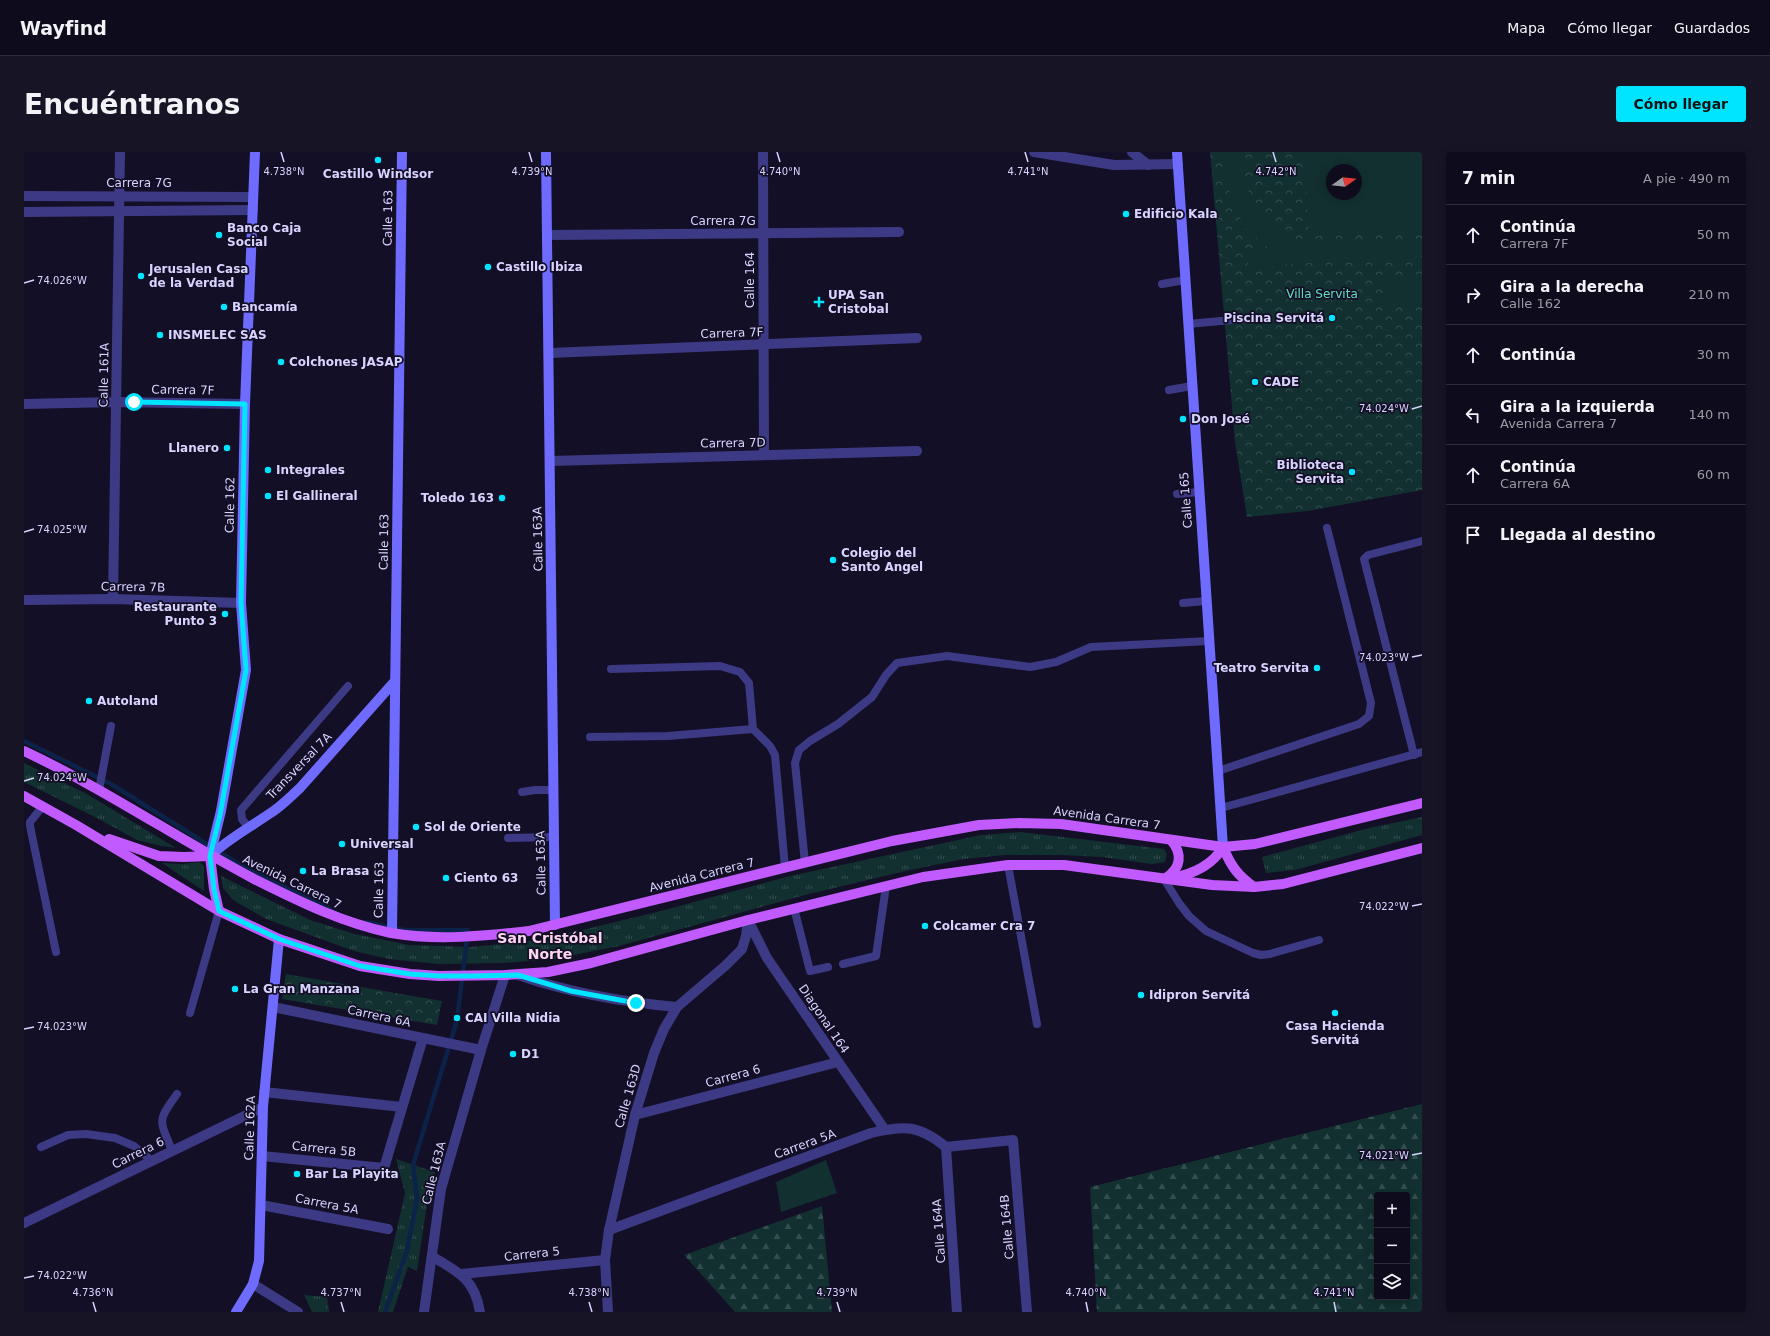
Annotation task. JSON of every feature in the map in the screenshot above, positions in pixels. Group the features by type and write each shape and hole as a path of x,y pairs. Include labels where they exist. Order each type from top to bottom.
{"main road":[{"name":"Avenida Carrera 7","path":"24,751 99,790 210,856 303,904 338,918 392,933 432,937 470,936 529,931 555,926 899,840 979,825 1019,823 1062,824 1223,847 1255,844 1422,804"},
{"path":"24,796 86,831 219,911 279,939 320,954 360,966 439,976 518,975 548,972 591,963 794,908 923,877 1008,865 1064,866 1212,885 1254,887 1289,883 1422,848"},
{"path":"86,831 159,856 210,856 214,889 219,911"},
{"path":"1164,879 1171,874 1179,862 1178,850 1171,840"},
{"path":"1164,879 1179,876 1204,867 1218,856 1223,847"},
{"path":"1223,847 1236,872 1254,887"}],"street":[{"name":"Calle 161A","path":"113,599 120,152"},
{"name":"Calle 162","path":"210,856 222,803 246,670 241,603 245,404 255,152"},
{"name":"Calle 163","path":"392,933 402,152"},
{"name":"Calle 163A","path":"546,152 555,926"},
{"name":"Calle 164","path":"763,152 764,455"},
{"path":"1034,152 1114,165 1178,164"},
{"path":"1132,152 1148,165"},
{"name":"Calle 165","path":"1177,152 1223,847"},
{"name":"Carrera 7G","path":"24,196 254,197"},
{"path":"24,212 253,210"},
{"name":"Carrera 7G","path":"548,235 899,232"},
{"name":"Carrera 7F","path":"549,353 917,338"},
{"name":"Carrera 7F","path":"24,404 116,402 245,404"},
{"name":"Carrera 7D","path":"550,461 917,451"},
{"name":"Carrera 7B","path":"24,600 113,599 241,603"},
{"name":"Transversal 7A","path":"210,856 228,840 276,810 300,788 395,681"},
{"name":"Calle 163D","path":"608,1312 605,1260 608,1230 635,1115 654,1053 664,1029 677,1007 725,966 742,948 746,936 748,920"},
{"name":"Diagonal 164","path":"748,920 767,958 885,1130"},
{"name":"Calle 162A","path":"237,1312 253,1284 259,1261 263,1107 279,939"},
{"name":"Calle 163A","path":"424,1312 433,1257 436,1220 441,1189 481,1050 505,975"},
{"path":"518,975 548,985 592,996 636,1003 677,1007"},
{"name":"Carrera 6A","path":"273,1007 481,1050"},
{"path":"264,1092 402,1106 422,1038"},
{"name":"Carrera 6","path":"635,1115 838,1062"},
{"name":"Carrera 5B","path":"262,1156 384,1168 402,1106"},
{"name":"Carrera 6","path":"24,1222 263,1107"},
{"name":"Carrera 5A","path":"608,1230 871,1133 903,1128 918,1130 932,1135 946,1147"},
{"name":"Calle 164B","path":"946,1147 1013,1140 1027,1312"},
{"name":"Calle 164A","path":"946,1147 957,1312"},
{"name":"Carrera 5A","path":"261,1205 388,1229"},
{"path":"433,1257 461,1274 474,1291 478,1300 480,1312"},
{"name":"Carrera 5","path":"461,1274 605,1260"},
{"path":"253,1284 298,1312"}],"lane":[{"path":"1162,284 1185,280"},
{"path":"1188,324 1243,319"},
{"path":"1169,390 1192,386"},
{"path":"1177,494 1199,492"},
{"path":"1218,771 1359,724 1369,716 1371,704 1327,528"},
{"path":"1221,808 1418,754 1364,559 1368,555 1422,541"},
{"path":"1183,603 1206,601"},
{"path":"805,863 795,763 799,750 838,724 872,697 886,675 897,663 947,656 1030,667 1056,662 1091,647 1209,641"},
{"path":"611,669 720,666 740,672 750,683 753,729 770,746 775,755 785,868"},
{"path":"248,827 242,819 241,810 348,686"},
{"path":"99,790 111,726"},
{"path":"590,737 668,736 753,729"},
{"path":"522,792 554,790"},
{"path":"43,806 30,822 30,826 56,952"},
{"path":"508,838 554,837"},
{"path":"1008,865 1037,1024"},
{"path":"1164,879 1178,903 1189,916 1206,931 1253,952 1261,955 1270,954 1319,940"},
{"path":"843,964 876,956 886,886"},
{"path":"794,908 810,972 828,968"},
{"path":"190,1013 219,911"},
{"path":"172,1151 161,1122 163,1113 177,1094"},
{"path":"41,1146 68,1135 86,1134 115,1138 134,1146 152,1161"}],"green space":[{"name":"Villa Servita","path":"1210,152 1422,152 1422,490 1308,511 1247,517 1235,442"},
{"path":"1226,152 1244,152 1243,170 1250,197 1266,220 1287,237 1314,245 1422,239 1422,256 1248,267 1247,253 1272,251 1245,228 1231,199 1224,168"},
{"path":"1304,152 1422,152 1422,229 1309,236"},
{"path":"1422,274 1422,305 1385,308 1383,276"},
{"path":"24,763 85,793 176,848 137,840 95,817 24,782"},
{"path":"1422,817 1422,835 1295,870 1266,873 1262,857 1369,828"},
{"path":"1021,832 1164,849 1167,854 1165,862 1152,864 1102,857 1061,855 1004,855 964,859 805,895 619,946 553,959 504,963 438,964 389,959 354,951 266,919 233,900 223,888 221,876 310,920 355,934 409,945 470,947 523,942 578,931 657,912 790,876 981,835"},
{"path":"199,862 204,866 204,891 162,863 181,864"},
{"path":"286,974 442,1001 437,1025 282,999"},
{"path":"1422,1104 1422,1312 1097,1312 1090,1187"},
{"path":"396,1159 435,1172 428,1197 417,1271 408,1267 393,1312 378,1312 405,1193"},
{"path":"826,1160 837,1193 781,1212 776,1182"},
{"path":"822,1206 832,1312 735,1312 684,1255"},
{"path":"304,1295 327,1297 329,1312 312,1312"}],"waterway":[{"path":"24,741 111,784 245,868 332,910"},
{"path":"366,922 403,930 468,930 457,1020 413,1165 417,1199 407,1251 385,1312"}],"place":[{"name":"Castillo Windsor","path":"378,160"},
{"name":"Edificio Kala","path":"1126,214"},
{"name":"Banco Caja Social","path":"219,235"},
{"name":"Castillo Ibiza","path":"488,267"},
{"name":"Jerusalen Casa de la Verdad","path":"141,276"},
{"name":"UPA San Cristobal","path":"819,302"},
{"name":"Bancamía","path":"224,307"},
{"name":"Piscina Servitá","path":"1332,318"},
{"name":"INSMELEC SAS","path":"160,335"},
{"name":"Colchones JASAP","path":"281,362"},
{"name":"CADE","path":"1255,382"},
{"name":"Don José","path":"1183,419"},
{"name":"Llanero","path":"227,448"},
{"name":"Integrales","path":"268,470"},
{"name":"Biblioteca Servita","path":"1352,472"},
{"name":"El Gallineral","path":"268,496"},
{"name":"Toledo 163","path":"502,498"},
{"name":"Colegio del Santo Angel","path":"833,560"},
{"name":"Restaurante Punto 3","path":"225,614"},
{"name":"Teatro Servita","path":"1317,668"},
{"name":"Autoland","path":"89,701"},
{"name":"Sol de Oriente","path":"416,827"},
{"name":"Universal","path":"342,844"},
{"name":"La Brasa","path":"303,871"},
{"name":"Ciento 63","path":"446,878"},
{"name":"Colcamer Cra 7","path":"925,926"},
{"name":"La Gran Manzana","path":"235,989"},
{"name":"Idipron Servitá","path":"1141,995"},
{"name":"Casa Hacienda Servitá","path":"1335,1013"},
{"name":"CAI Villa Nidia","path":"457,1018"},
{"name":"D1","path":"513,1054"},
{"name":"Bar La Playita","path":"297,1174"}],"district":[{"name":"San Cristóbal Norte","path":"550,946"}],"route":[{"path":"134,402 245,404 241,603 246,670 244,691 220,815 210,856 214,889 219,911 279,939 320,954 360,966 410,974 439,976 518,975 571,991 636,1003"}]}
